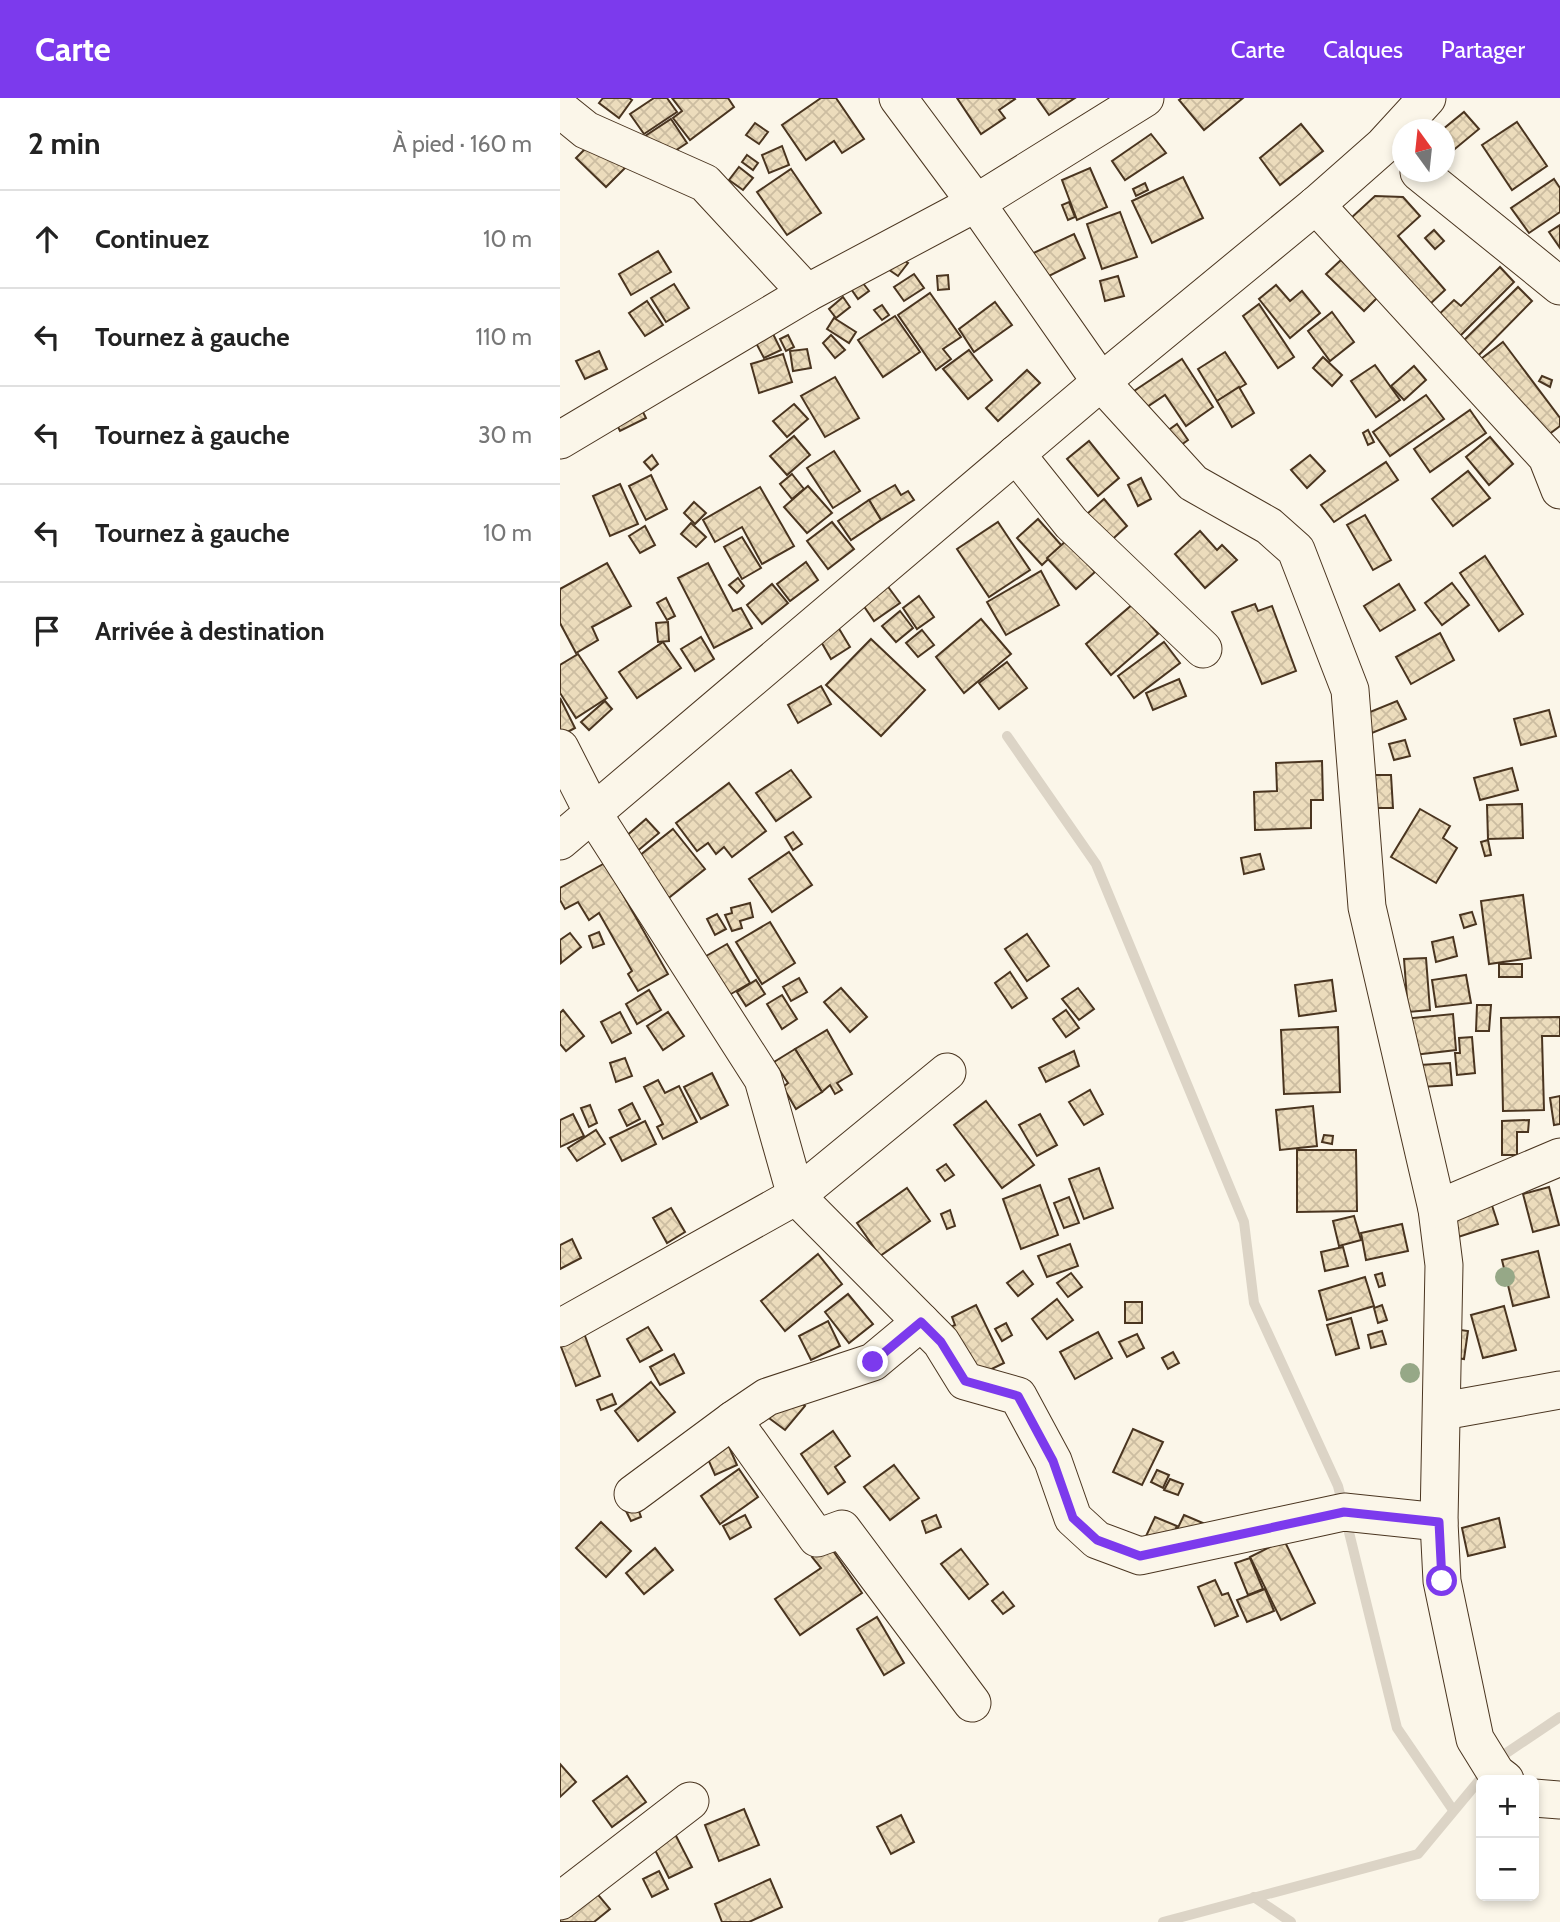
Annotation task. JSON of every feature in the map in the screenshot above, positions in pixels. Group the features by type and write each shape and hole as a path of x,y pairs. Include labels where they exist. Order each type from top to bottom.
{"street":[{"path":"898,98 976,203 1101,382 1193,483 1269,526 1296,550 1350,690 1367,907 1437,1209 1444,1265 1439,1522 1442,1581 1475,1739 1499,1775"},
{"path":"560,440 807,293 976,203 1145,98"},
{"path":"1412,119 1424,99"},
{"path":"560,109 586,130 705,183 807,293"},
{"path":"560,841 594,815 1101,382 1316,205 1392,153"},
{"path":"1431,182 1560,286"},
{"path":"1316,205 1547,457 1560,490"},
{"path":"1016,454 1070,523 1203,649"},
{"path":"560,748 594,815 763,1080 796,1196 941,1342 965,1381 1018,1396 1053,1461 1073,1518 1097,1540 1140,1556 1344,1512 1439,1522"},
{"path":"560,1328 796,1196 947,1072"},
{"path":"1437,1209 1560,1157"},
{"path":"633,1494 767,1397 873,1362 921,1322"},
{"path":"1443,1411 1560,1390"},
{"path":"733,1420 817,1538 842,1529 972,1703"},
{"path":"1539,1798 1560,1800"},
{"path":"560,1901 690,1801"}],"building":[{"path":"603,98 632,100 619,118 599,103"},
{"path":"654,98 667,98 677,112 644,134 630,114"},
{"path":"672,98 728,98 734,107 690,140 673,118 682,111"},
{"path":"821,98 836,98 864,139 842,153 834,141 806,160 782,125"},
{"path":"957,98 1015,99 999,110 1005,118 981,134"},
{"path":"1037,98 1075,98 1049,115"},
{"path":"1243,98 1204,130 1179,100"},
{"path":"1464,112 1479,129 1455,149 1455,119"},
{"path":"671,119 687,143 652,166 636,142"},
{"path":"1517,122 1547,166 1512,190 1482,145"},
{"path":"755,123 768,132 759,144 746,135"},
{"path":"1301,124 1323,151 1280,185 1260,158"},
{"path":"1151,134 1166,153 1125,180 1112,161"},
{"path":"598,136 627,166 606,187 576,158"},
{"path":"782,146 789,165 769,173 762,155"},
{"path":"747,155 758,163 753,170 742,162"},
{"path":"739,167 753,178 743,190 729,180"},
{"path":"1090,168 1107,207 1077,220 1062,180"},
{"path":"791,169 821,213 787,235 757,192"},
{"path":"1183,177 1203,218 1152,243 1132,201"},
{"path":"1554,179 1560,188 1560,212 1529,233 1511,208"},
{"path":"1145,183 1148,190 1136,196 1133,189"},
{"path":"1375,196 1403,197 1420,216 1398,236 1445,290 1415,318 1338,230"},
{"path":"1069,202 1075,217 1068,220 1062,205"},
{"path":"1120,212 1137,257 1102,269 1087,224"},
{"path":"1560,225 1560,248 1549,232"},
{"path":"1434,230 1444,241 1435,249 1425,238"},
{"path":"1074,234 1085,258 1037,282 1025,257"},
{"path":"658,251 671,272 631,295 619,274"},
{"path":"895,254 908,263 898,276 885,267"},
{"path":"1341,260 1378,297 1364,311 1326,274"},
{"path":"1500,267 1514,282 1455,341 1433,320 1454,300 1461,306"},
{"path":"914,274 924,288 904,301 894,287"},
{"path":"948,275 949,289 938,290 937,276"},
{"path":"1118,276 1124,296 1105,301 1100,281"},
{"path":"859,278 869,291 858,299 849,286"},
{"path":"674,284 689,308 666,322 651,298"},
{"path":"1276,285 1290,301 1302,291 1320,313 1290,338 1259,299"},
{"path":"1518,287 1532,301 1468,366 1453,351"},
{"path":"930,293 961,337 943,349 951,359 936,370 898,315"},
{"path":"843,297 850,307 836,318 829,309"},
{"path":"647,301 663,325 645,336 629,313"},
{"path":"995,302 1012,325 974,352 959,329"},
{"path":"1259,304 1294,357 1278,368 1243,316"},
{"path":"882,305 889,315 882,320 874,310"},
{"path":"1332,312 1354,342 1330,361 1308,331"},
{"path":"895,316 920,352 883,377 858,340"},
{"path":"834,318 856,332 849,343 827,329"},
{"path":"773,334 781,350 764,358 756,343"},
{"path":"788,335 794,347 786,351 780,339"},
{"path":"831,335 845,350 835,358 823,343"},
{"path":"1503,342 1560,418 1560,426 1540,441 1481,359"},
{"path":"807,349 811,368 793,371 790,351"},
{"path":"969,350 992,380 968,399 943,369"},
{"path":"599,351 607,369 585,379 576,361"},
{"path":"1225,352 1246,384 1217,401 1198,369"},
{"path":"783,354 792,382 759,393 751,364"},
{"path":"1323,357 1342,375 1332,386 1313,368"},
{"path":"1182,359 1213,407 1186,426 1165,395 1141,411 1131,393"},
{"path":"1375,365 1400,400 1376,417 1351,381"},
{"path":"1414,366 1426,380 1404,400 1391,386"},
{"path":"1027,370 1040,383 998,421 986,408"},
{"path":"1542,376 1552,380 1550,387 1539,381"},
{"path":"835,377 859,418 825,437 801,396"},
{"path":"1239,387 1254,413 1232,427 1217,401"},
{"path":"1426,395 1444,419 1390,456 1373,432"},
{"path":"635,396 646,418 620,431 609,409"},
{"path":"794,404 808,419 787,437 773,421"},
{"path":"1470,410 1486,433 1430,472 1414,449"},
{"path":"1177,424 1188,440 1170,453 1159,437"},
{"path":"1368,430 1374,442 1368,445 1363,433"},
{"path":"794,436 810,455 787,475 770,456"},
{"path":"1490,437 1513,464 1489,485 1466,457"},
{"path":"1089,441 1119,478 1098,496 1067,459"},
{"path":"834,451 860,491 833,508 807,468"},
{"path":"652,455 658,464 651,470 644,462"},
{"path":"1310,455 1325,471 1307,488 1291,470"},
{"path":"1386,462 1398,480 1334,522 1321,505"},
{"path":"1468,471 1490,498 1453,526 1432,499"},
{"path":"792,474 804,489 792,499 780,484"},
{"path":"651,475 667,509 646,520 629,486"},
{"path":"1141,478 1151,499 1138,506 1128,485"},
{"path":"620,484 638,524 610,536 593,496"},
{"path":"895,485 901,495 908,491 914,500 881,520 869,500"},
{"path":"808,486 832,513 807,533 784,507"},
{"path":"760,487 794,546 762,564 742,527 715,542 703,520"},
{"path":"1104,499 1127,526 1094,556 1070,529"},
{"path":"869,500 881,520 851,540 838,521"},
{"path":"694,502 706,513 695,524 684,513"},
{"path":"1365,515 1391,560 1373,570 1347,525"},
{"path":"1038,519 1062,546 1042,565 1017,538"},
{"path":"832,522 854,549 828,569 807,541"},
{"path":"998,522 1030,570 989,597 957,549"},
{"path":"691,523 706,537 696,547 681,534"},
{"path":"645,526 655,545 640,553 629,536"},
{"path":"1200,531 1217,550 1222,545 1237,560 1205,588 1175,554"},
{"path":"742,537 761,568 742,579 724,547"},
{"path":"1067,540 1095,572 1076,589 1047,558"},
{"path":"1485,556 1523,614 1499,631 1460,573"},
{"path":"806,562 818,580 790,601 777,584"},
{"path":"607,563 631,606 592,627 598,640 576,653 560,623 560,589"},
{"path":"708,563 733,611 741,608 752,628 714,648 678,578"},
{"path":"1041,571 1059,605 1006,635 987,602"},
{"path":"738,578 744,586 737,593 729,585"},
{"path":"1452,583 1469,605 1442,625 1425,603"},
{"path":"772,584 788,603 762,624 747,605"},
{"path":"886,584 900,603 874,621 861,602"},
{"path":"1399,584 1415,610 1380,631 1364,606"},
{"path":"919,596 934,617 917,629 903,608"},
{"path":"666,598 675,616 667,620 657,603"},
{"path":"1133,604 1158,634 1111,675 1086,644"},
{"path":"1255,604 1258,611 1272,606 1296,671 1262,684 1232,612"},
{"path":"900,611 913,628 896,642 882,626"},
{"path":"981,619 1011,654 964,693 936,657"},
{"path":"668,622 669,641 658,642 656,623"},
{"path":"838,627 850,647 831,659 819,638"},
{"path":"922,630 934,645 918,657 906,643"},
{"path":"1440,633 1454,660 1411,684 1396,657"},
{"path":"701,637 714,659 695,671 681,649"},
{"path":"871,639 925,690 881,736 826,685"},
{"path":"663,642 681,668 637,698 619,672"},
{"path":"1164,642 1180,663 1134,698 1118,676"},
{"path":"578,654 607,698 576,718 560,693 560,665"},
{"path":"1007,662 1027,688 999,709 979,683"},
{"path":"1179,679 1186,696 1153,710 1146,693"},
{"path":"821,686 831,704 798,723 788,705"},
{"path":"560,698 575,728 560,736"},
{"path":"605,701 612,709 589,730 581,722"},
{"path":"1397,701 1406,719 1372,733 1365,714"},
{"path":"1549,710 1556,736 1521,745 1514,719"},
{"path":"1405,740 1410,756 1394,760 1389,744"},
{"path":"1322,761 1323,800 1311,800 1311,828 1255,830 1254,792 1277,791 1276,763"},
{"path":"1512,768 1518,790 1480,800 1474,778"},
{"path":"791,770 811,797 776,821 756,793"},
{"path":"1357,775 1391,775 1393,808 1375,808"},
{"path":"729,783 766,831 732,857 724,847 716,854 708,843 697,851 676,823"},
{"path":"1522,804 1523,838 1488,839 1487,805"},
{"path":"1420,809 1450,826 1443,838 1457,848 1436,883 1391,857"},
{"path":"646,819 659,833 635,853 624,838"},
{"path":"673,829 705,869 656,908 624,868"},
{"path":"793,832 802,844 793,850 785,837"},
{"path":"1488,840 1491,855 1485,856 1481,842"},
{"path":"789,852 812,885 772,912 749,879"},
{"path":"1260,854 1264,869 1244,874 1241,858"},
{"path":"605,863 668,974 638,991 628,974 632,971 599,913 589,920 578,902 565,909 560,900 560,888"},
{"path":"1523,895 1531,958 1489,964 1481,901"},
{"path":"750,903 753,917 740,921 742,928 732,931 725,915 732,913 731,908"},
{"path":"1472,912 1476,924 1464,928 1460,915"},
{"path":"717,914 726,929 715,935 707,919"},
{"path":"770,922 795,963 762,984 736,942"},
{"path":"599,932 604,944 593,948 589,936"},
{"path":"570,933 581,947 561,963 560,940"},
{"path":"1027,934 1049,966 1027,981 1005,949"},
{"path":"1453,937 1457,956 1436,962 1432,942"},
{"path":"727,944 750,983 710,1006 687,967"},
{"path":"1426,958 1430,1010 1408,1012 1404,959"},
{"path":"1499,964 1522,964 1522,977 1499,977"},
{"path":"1010,972 1027,998 1012,1008 995,983"},
{"path":"1466,975 1471,1003 1436,1007 1432,980"},
{"path":"799,978 807,992 791,1001 783,987"},
{"path":"756,980 765,994 746,1006 737,992"},
{"path":"1332,980 1336,1011 1299,1016 1295,985"},
{"path":"841,988 867,1017 850,1032 824,1002"},
{"path":"1078,988 1094,1009 1079,1020 1062,999"},
{"path":"649,990 661,1010 637,1024 626,1004"},
{"path":"782,995 797,1019 782,1029 767,1004"},
{"path":"1477,1005 1491,1005 1489,1031 1476,1031"},
{"path":"563,1010 584,1036 566,1051 560,1044 560,1013"},
{"path":"1066,1010 1079,1028 1066,1037 1053,1019"},
{"path":"620,1012 631,1033 612,1043 601,1022"},
{"path":"668,1012 684,1036 663,1050 647,1026"},
{"path":"1453,1014 1456,1050 1397,1057 1393,1020"},
{"path":"1560,1017 1560,1036 1542,1036 1544,1110 1503,1111 1501,1018"},
{"path":"1338,1027 1340,1092 1284,1094 1281,1030"},
{"path":"827,1030 852,1074 837,1083 842,1090 835,1094 830,1085 822,1092 795,1049"},
{"path":"1472,1037 1475,1073 1457,1075 1455,1053 1460,1053 1459,1038"},
{"path":"795,1049 822,1092 796,1109 783,1087 788,1083 774,1062"},
{"path":"1074,1051 1079,1066 1046,1082 1039,1068"},
{"path":"625,1058 632,1076 616,1082 610,1063"},
{"path":"1450,1063 1452,1085 1406,1088 1405,1066"},
{"path":"712,1073 728,1105 701,1119 684,1087"},
{"path":"658,1080 665,1093 679,1086 697,1122 663,1139 657,1127 663,1124 644,1087"},
{"path":"1090,1090 1103,1114 1084,1125 1069,1102"},
{"path":"1560,1096 1560,1124 1554,1125 1550,1098"},
{"path":"986,1101 1034,1165 1002,1188 954,1125"},
{"path":"632,1103 640,1119 627,1126 619,1110"},
{"path":"590,1105 597,1123 589,1127 581,1108"},
{"path":"1313,1106 1317,1146 1280,1150 1276,1110"},
{"path":"573,1114 584,1136 560,1147 560,1120"},
{"path":"1040,1114 1057,1145 1037,1156 1019,1125"},
{"path":"1529,1120 1528,1132 1517,1132 1517,1155 1502,1155 1502,1121"},
{"path":"645,1121 656,1144 622,1161 610,1138"},
{"path":"596,1130 605,1144 577,1161 568,1148"},
{"path":"1324,1135 1333,1136 1332,1144 1322,1142"},
{"path":"1297,1150 1356,1150 1357,1211 1297,1212"},
{"path":"946,1164 954,1175 945,1181 937,1170"},
{"path":"1099,1168 1113,1208 1084,1219 1069,1179"},
{"path":"1040,1185 1058,1235 1021,1249 1003,1199"},
{"path":"1549,1187 1559,1225 1533,1232 1523,1194"},
{"path":"907,1188 930,1221 880,1256 857,1223"},
{"path":"1487,1190 1498,1224 1452,1239 1442,1205"},
{"path":"1069,1197 1079,1223 1064,1228 1054,1203"},
{"path":"671,1208 685,1232 667,1243 653,1218"},
{"path":"950,1210 955,1226 947,1229 941,1214"},
{"path":"1354,1216 1361,1240 1339,1246 1333,1221"},
{"path":"1402,1224 1408,1251 1366,1260 1361,1233"},
{"path":"572,1239 581,1258 560,1269 560,1245"},
{"path":"1070,1244 1078,1266 1047,1277 1038,1256"},
{"path":"1343,1247 1348,1266 1325,1271 1321,1252"},
{"path":"1538,1251 1549,1297 1513,1306 1502,1260"},
{"path":"818,1254 842,1284 785,1331 761,1301"},
{"path":"1023,1271 1033,1284 1018,1296 1007,1283"},
{"path":"1071,1273 1082,1287 1068,1297 1057,1283"},
{"path":"1382,1273 1385,1285 1379,1287 1375,1275"},
{"path":"1365,1277 1374,1306 1327,1320 1319,1291"},
{"path":"848,1294 873,1324 849,1343 825,1312"},
{"path":"1057,1299 1073,1320 1047,1339 1032,1319"},
{"path":"1125,1302 1142,1302 1142,1323 1125,1323"},
{"path":"976,1305 1004,1363 967,1381 932,1336 955,1325 952,1317"},
{"path":"1382,1305 1387,1320 1378,1323 1374,1308"},
{"path":"1504,1306 1516,1350 1483,1358 1471,1315"},
{"path":"1351,1318 1359,1348 1336,1355 1327,1325"},
{"path":"828,1321 840,1346 811,1360 799,1336"},
{"path":"1006,1323 1012,1335 1002,1341 995,1329"},
{"path":"648,1327 662,1350 640,1362 627,1339"},
{"path":"582,1328 600,1376 576,1386 560,1344"},
{"path":"1446,1328 1468,1331 1464,1359 1442,1356"},
{"path":"1382,1331 1386,1344 1371,1348 1368,1335"},
{"path":"1098,1332 1112,1358 1075,1379 1060,1352"},
{"path":"1137,1334 1144,1348 1127,1357 1119,1342"},
{"path":"1173,1352 1179,1363 1168,1369 1162,1358"},
{"path":"674,1354 684,1373 660,1385 650,1367"},
{"path":"651,1382 675,1412 638,1441 615,1411"},
{"path":"788,1393 805,1406 785,1430 769,1418"},
{"path":"612,1394 616,1404 601,1410 597,1400"},
{"path":"1133,1429 1163,1442 1142,1485 1113,1472"},
{"path":"833,1431 850,1456 835,1467 845,1482 828,1494 801,1454"},
{"path":"726,1440 737,1465 715,1475 704,1450"},
{"path":"894,1465 919,1498 890,1520 864,1487"},
{"path":"739,1469 758,1497 720,1524 701,1496"},
{"path":"1157,1470 1169,1475 1163,1488 1151,1482"},
{"path":"1170,1479 1183,1484 1178,1495 1164,1490"},
{"path":"636,1503 641,1517 631,1521 624,1507"},
{"path":"745,1515 751,1527 730,1539 723,1526"},
{"path":"936,1515 941,1527 926,1533 922,1521"},
{"path":"1184,1515 1203,1523 1193,1545 1174,1536"},
{"path":"1155,1517 1177,1526 1162,1559 1140,1549"},
{"path":"1499,1518 1505,1547 1468,1556 1462,1528"},
{"path":"601,1522 631,1551 606,1577 576,1548"},
{"path":"1284,1540 1315,1603 1281,1620 1250,1557"},
{"path":"829,1545 862,1593 800,1635 775,1599 821,1568 812,1557"},
{"path":"655,1548 673,1570 644,1594 626,1573"},
{"path":"961,1549 988,1584 969,1599 941,1564"},
{"path":"1250,1558 1263,1589 1248,1595 1235,1563"},
{"path":"1215,1580 1222,1595 1228,1593 1238,1616 1215,1626 1198,1587"},
{"path":"1265,1589 1274,1611 1247,1622 1237,1600"},
{"path":"1003,1592 1014,1606 1003,1614 992,1601"},
{"path":"877,1617 904,1663 884,1675 857,1629"},
{"path":"560,1764 576,1782 560,1797"},
{"path":"627,1776 646,1802 612,1827 593,1801"},
{"path":"744,1809 759,1845 719,1861 705,1825"},
{"path":"901,1815 914,1842 891,1854 877,1827"},
{"path":"674,1832 692,1867 669,1878 652,1844"},
{"path":"659,1871 668,1889 652,1897 643,1879"},
{"path":"584,1878 610,1909 594,1922 560,1922 560,1897"},
{"path":"770,1879 782,1907 749,1922 722,1922 715,1904"}],"waterway":[{"path":"1007,736 1096,864 1244,1222 1254,1303 1338,1486 1343,1506"},
{"path":"1346,1520 1397,1728 1453,1810"},
{"path":"1496,1760 1560,1717"},
{"path":"1163,1922 1418,1854 1487,1771"},
{"path":"1254,1897 1291,1922"}],"route":[{"path":"873,1362 921,1322 941,1342 965,1381 1018,1396 1053,1461 1073,1518 1097,1540 1140,1556 1344,1512 1439,1522 1442,1581"}]}
